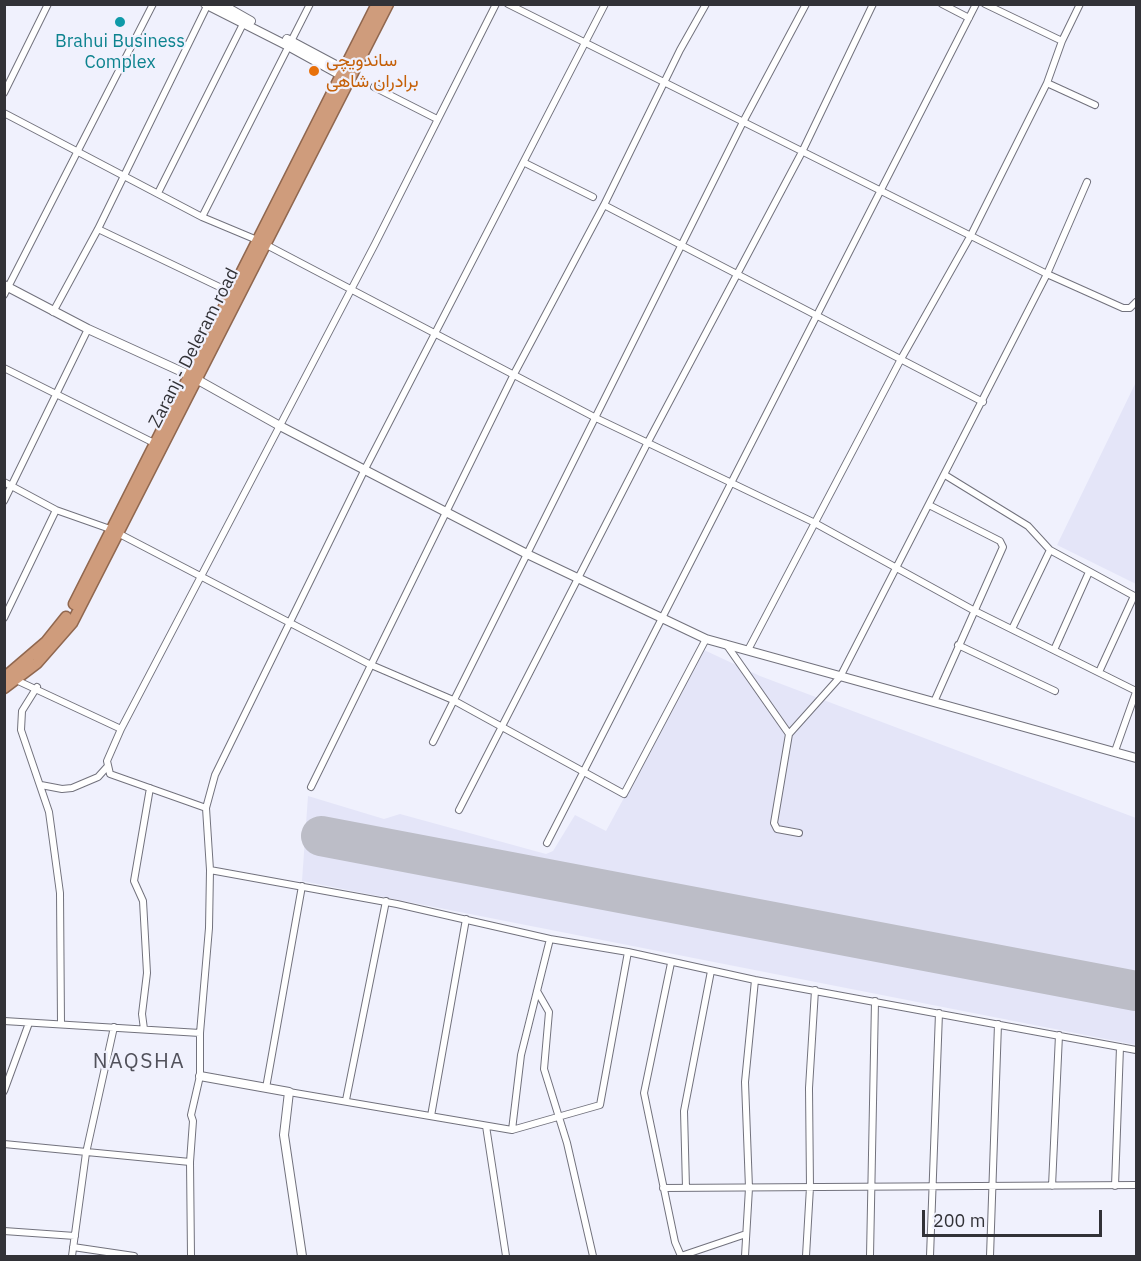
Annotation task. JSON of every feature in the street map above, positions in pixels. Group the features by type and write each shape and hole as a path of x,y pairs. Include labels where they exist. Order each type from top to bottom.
{"highway":[{"name":"Zaranj - Deleram road","path":"347,75 377,4"},
{"name":"Zaranj - Deleram road","path":"4,678 46,642 64,622 114,531 347,75 388,4"},
{"name":"Zaranj - Deleram road","path":"4,688 54,646 72,622 154,443 193,377 230,292 262,242"}],"main road":[{"path":"221,4 244,21"},
{"path":"207,5 290,43 347,75"}],"street":[{"path":"4,93 48,4"},
{"path":"153,4 6,289 193,377 279,426 527,554 706,639 1137,758"},
{"path":"202,217 310,4"},
{"path":"41,785 62,789 72,788 98,777 107,767 121,729 352,289 496,4"},
{"path":"508,4 1047,274 1123,308 1130,308 1137,302"},
{"path":"191,1257 190,1162 193,1121 191,1114 200,1076 200,1033 209,928 210,870 206,808 215,775 365,469 525,163 604,4"},
{"path":"311,787 369,664 514,374 604,205 664,82 706,4"},
{"path":"433,741 743,122 806,4"},
{"path":"459,810 648,442 738,275 873,4"},
{"path":"942,4 969,18"},
{"path":"547,843 585,773 975,6 967,4"},
{"path":"984,4 1062,41"},
{"path":"748,650 813,522 970,235 1047,82 1062,41 1080,4"},
{"path":"52,312 98,229 207,5"},
{"path":"158,193 244,21"},
{"path":"1047,82 1095,105"},
{"path":"374,87 437,119"},
{"path":"4,113 79,150 202,217 262,242 596,418 813,522 973,610 1137,692 1115,751"},
{"path":"525,163 593,197"},
{"path":"799,833 777,829 774,823 789,734 840,677 1047,274 1087,182"},
{"path":"604,205 983,402"},
{"path":"98,229 230,292"},
{"path":"4,501 88,329"},
{"path":"4,369 154,443"},
{"path":"945,475 1028,526 1050,550 1136,596 1099,672"},
{"path":"4,483 56,510 114,531 369,664 453,700 625,794 706,639"},
{"path":"929,505 1003,543 934,702"},
{"path":"4,618 56,510"},
{"path":"1012,629 1050,550"},
{"path":"1054,650 1089,572"},
{"path":"726,644 789,734"},
{"path":"958,645 1054,691"},
{"path":"16,680 37,687 121,729"},
{"path":"37,687 22,711 21,730 49,812 60,893 61,1024"},
{"path":"107,767 110,774 206,808"},
{"path":"144,1029 142,1014 147,973 143,901 134,881 150,788"},
{"path":"210,870 386,902 550,939 628,952 755,980 1137,1050"},
{"path":"266,1088 302,886"},
{"path":"346,1100 386,902"},
{"path":"431,1116 466,919"},
{"path":"512,1130 521,1055 550,939"},
{"path":"200,1076 486,1126 512,1130 523,1129 558,1116 600,1105 628,952"},
{"path":"671,963 644,1093 675,1242 681,1257 746,1234"},
{"path":"686,1188 684,1112 711,971"},
{"path":"745,1257 748,1188 745,1082 755,980"},
{"path":"806,1257 810,1187 808,1088 815,990"},
{"path":"537,991 549,1012 544,1069 593,1257"},
{"path":"870,1257 875,1001"},
{"path":"930,1257 939,1013"},
{"path":"4,1021 200,1033"},
{"path":"4,1092 29,1023"},
{"path":"990,1257 998,1024"},
{"path":"72,1257 86,1153 114,1027"},
{"path":"1052,1186 1059,1035"},
{"path":"1114,1186 1120,1047"},
{"path":"289,1092 284,1135 302,1257"},
{"path":"486,1126 506,1257"},
{"path":"4,1144 190,1162"},
{"path":"663,1188 1137,1185"},
{"path":"4,1231 75,1236"},
{"path":"73,1247 135,1257"}],"shaded area":[{"path":"1136,382 1136,584 1057,545"},
{"path":"704,650 760,676 1136,818 1136,1045 302,881 308,796 384,819 400,814 546,854 553,851 575,815 606,831"}],"runway":[{"path":"321,836 1136,991"}],"place":[{"name":"Brahui Business Complex","path":"120,22"},
{"name":"ساندویچی برادران شاهی","path":"314,71"}],"district":[{"name":"NAQSHA","path":"139,1062"}]}
